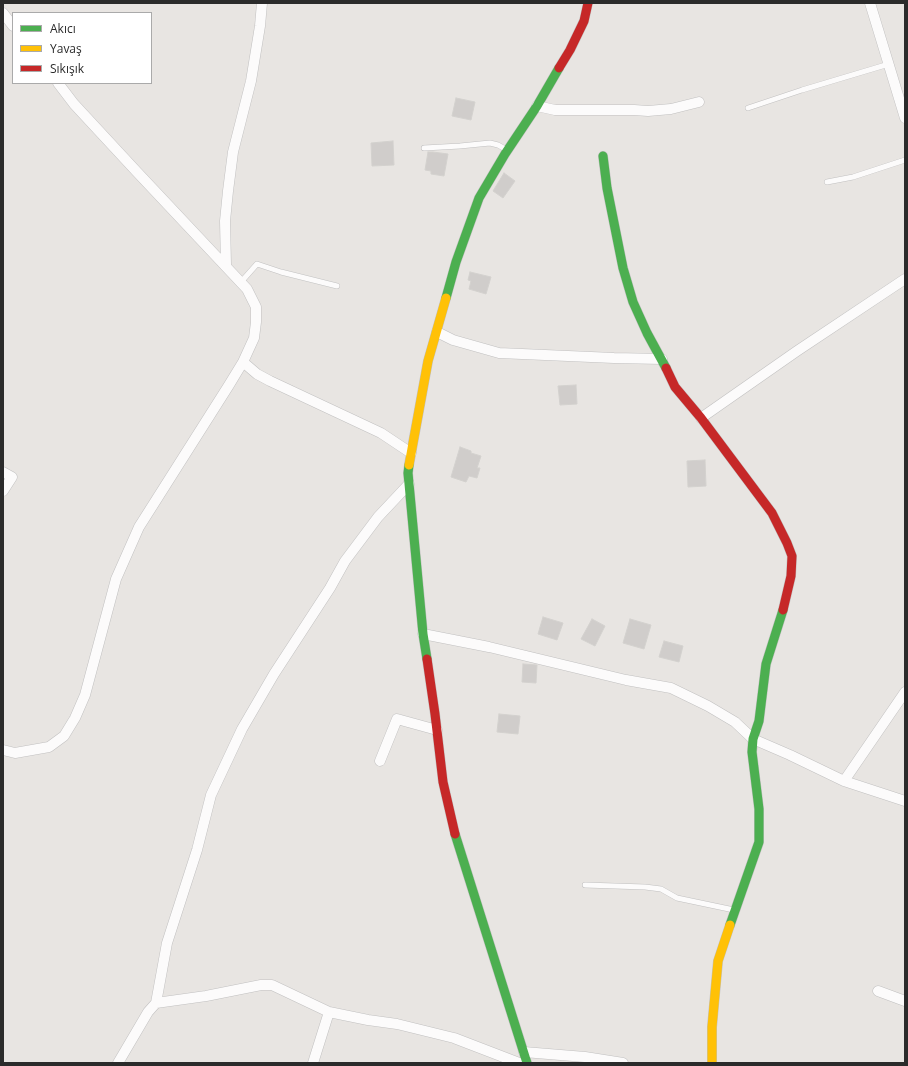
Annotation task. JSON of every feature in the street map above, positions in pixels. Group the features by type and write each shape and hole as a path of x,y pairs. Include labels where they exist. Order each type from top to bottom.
{"street":[{"path":"226,266 225,221 233,152 251,81 262,3"},
{"path":"527,1063 456,839 443,782 423,634 408,473 410,453 428,362 456,262 479,198 507,150 537,106 570,50 584,21 588,3"},
{"path":"870,3 905,118"},
{"path":"3,13 12,25"},
{"path":"3,752 15,753 49,747 64,736 75,718 85,695 116,579 139,527 243,362 254,338 256,322 256,307 247,289 74,104 59,84"},
{"path":"537,106 555,110 648,111 671,109 699,102"},
{"path":"603,156 607,188 622,268 633,302 647,334 675,387 772,512 792,556 792,576 786,601 766,664 759,721 753,739 752,752 759,809 759,842 718,961 712,1027 712,1063"},
{"path":"700,418 905,279"},
{"path":"437,332 453,340 499,353 662,360"},
{"path":"243,362 256,374 381,433 410,453"},
{"path":"3,472 12,477 3,491"},
{"path":"118,1063 148,1012 156,1003 167,943 197,850 211,795 242,729 274,674 330,588 345,561 378,517 409,484"},
{"path":"423,634 489,647 626,680 671,688 708,706 735,722 753,739 844,781 905,801"},
{"path":"844,781 905,692"},
{"path":"380,761 397,719 437,730"},
{"path":"156,1003 206,996 261,985 272,985 330,1012 397,1024 454,1038 520,1063"},
{"path":"878,991 905,1001"},
{"path":"313,1063 330,1012"},
{"path":"524,1052 585,1057 623,1063"}],"lane":[{"path":"748,108 889,64"},
{"path":"424,148 490,143 507,150"},
{"path":"827,182 853,177 905,160"},
{"path":"241,282 257,264 281,272 337,286"},
{"path":"585,884 645,887 660,890 677,898 735,910"}],"building":[{"path":"456,98 475,102 471,120 452,116"},
{"path":"393,141 394,165 372,166 371,143"},
{"path":"428,152 448,154 444,176 431,174 431,171 425,170"},
{"path":"504,173 515,181 503,198 493,191"},
{"path":"470,272 491,277 486,294 469,289 471,281 468,280"},
{"path":"576,385 577,404 560,405 558,386"},
{"path":"460,447 481,456 477,468 480,468 477,478 469,476 466,482 451,477"},
{"path":"705,460 706,486 688,487 687,461"},
{"path":"543,617 563,623 557,640 538,634"},
{"path":"592,619 605,626 595,646 581,639"},
{"path":"630,619 651,625 644,649 623,643"},
{"path":"664,641 683,646 679,662 659,657"},
{"path":"523,664 537,665 536,683 522,682"},
{"path":"499,714 520,716 518,734 497,732"}],"traffic: fast":[{"path":"446,298 456,262 479,198 559,68"},
{"path":"603,156 607,188 623,268 633,302 647,333 666,368"},
{"path":"409,465 408,473 423,634 427,659"},
{"path":"730,925 759,842 759,809 752,752 753,739 759,721 766,664 783,610"},
{"path":"455,834 527,1063"}],"traffic: slow":[{"path":"409,465 428,361 446,298"},
{"path":"712,1063 712,1027 718,961 730,925"}],"traffic: jam":[{"path":"559,68 570,50 584,21 588,3"},
{"path":"666,368 675,387 701,418 772,513 787,543 792,556 791,576 783,610"},
{"path":"427,659 443,782 455,834"}]}
